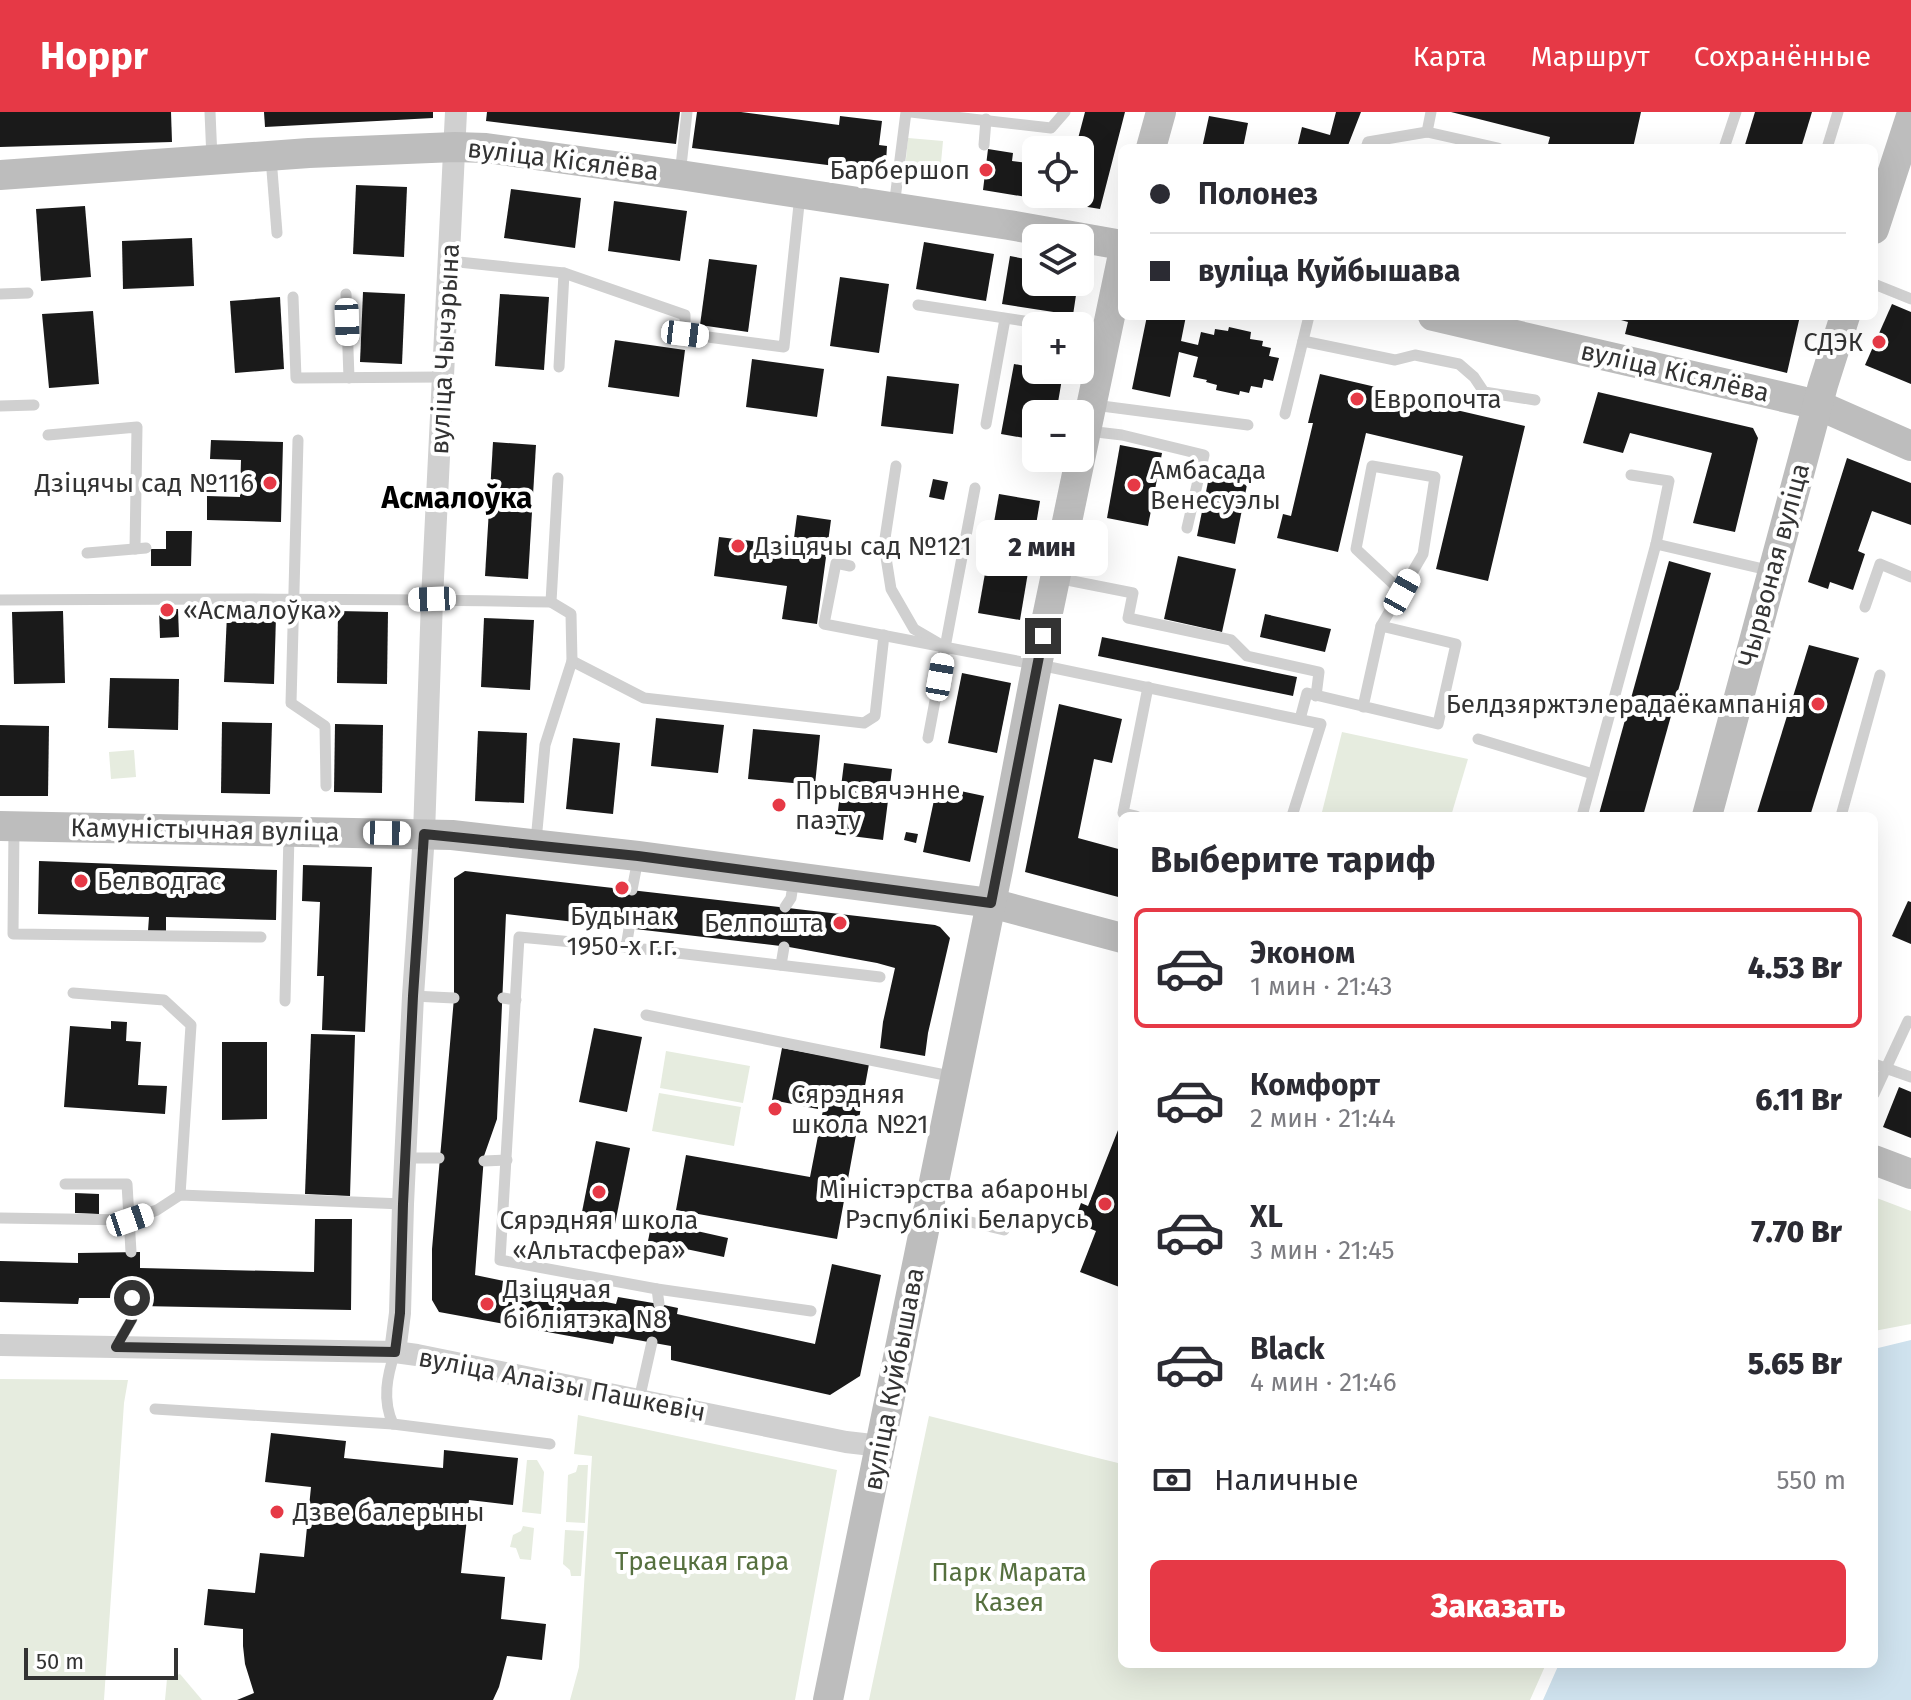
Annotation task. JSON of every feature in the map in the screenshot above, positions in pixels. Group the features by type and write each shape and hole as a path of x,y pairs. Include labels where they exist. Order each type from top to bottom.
{"street":[{"name":"вуліца Чычэрына","path":"395,1352 400,1313 413,996 424,834 432,599 456,112"},
{"path":"1152,144 1161,112"},
{"path":"1878,217 1911,116"},
{"name":"вуліца Кісялёва","path":"0,175 271,155 486,148 800,193 1118,244"},
{"name":"вуліца Куйбышава","path":"1094,329 1118,269"},
{"name":"вуліца Кісялёва","path":"1450,320 1818,405 1911,446"},
{"name":"Чырвоная вуліца","path":"1708,812 1772,571 1844,320"},
{"name":"вуліца Куйбышава","path":"828,1700 1078,472"},
{"name":"Камуністычная вуліца","path":"7,826 452,835 638,856 991,903 1118,937"},
{"path":"1878,1162 1911,1174"},
{"name":"вуліца Алаізы Пашкевіч","path":"0,1345 395,1352 846,1442 881,1446"}],"lane":[{"path":"210,112 212,159"},
{"path":"680,175 687,112"},
{"path":"894,208 908,112 1051,128 1065,112"},
{"path":"1427,132 1431,112"},
{"path":"1725,144 1736,112"},
{"path":"1828,144 1838,112"},
{"path":"984,145 986,119"},
{"path":"1367,144 1427,132 1480,144"},
{"path":"271,155 277,233"},
{"path":"449,261 564,273 685,315 685,334 784,347 800,193"},
{"path":"559,367 564,273"},
{"path":"1878,286 1911,299"},
{"path":"0,294 28,293"},
{"path":"346,294 349,378"},
{"path":"293,297 296,378 443,377"},
{"path":"918,305 1022,321"},
{"path":"986,424 1005,319"},
{"path":"1285,414 1308,320"},
{"path":"1303,341 1395,360 1415,355 1459,364 1474,377 1484,392 1535,400"},
{"path":"0,406 34,405"},
{"path":"1094,418 1248,425"},
{"path":"1094,420 1122,435 1204,455 1187,528"},
{"path":"48,435 137,427 141,548 87,553"},
{"path":"298,440 291,703 325,726 326,786"},
{"path":"896,466 884,545 891,589 914,629 945,647"},
{"path":"1363,707 1381,626 1402,592 1423,554 1435,477 1372,466 1356,549 1402,592"},
{"path":"1583,812 1656,544 1669,481 1631,475"},
{"path":"551,602 558,478"},
{"path":"928,738 975,488"},
{"path":"1656,544 1772,571"},
{"path":"850,566 836,563 824,624 1321,724 1293,812"},
{"path":"1865,607 1880,564 1911,577"},
{"path":"1055,578 1133,593 1128,618 1231,640 1247,656 1319,672 1316,696"},
{"path":"0,600 294,598 551,602 571,614 572,661 545,745 535,846"},
{"path":"1300,719 1307,693 1438,724 1456,644 1381,626"},
{"path":"572,661 644,698 864,723 875,716 884,635"},
{"path":"1842,812 1880,675"},
{"path":"1123,812 1148,687"},
{"path":"1478,739 1593,774"},
{"path":"7,826 13,934 261,937"},
{"path":"285,1001 289,831"},
{"path":"632,890 638,856"},
{"path":"785,907 791,898 794,878"},
{"path":"626,947 629,929"},
{"path":"811,1311 657,1289 500,1260 519,937 880,977"},
{"path":"781,965 784,947"},
{"path":"73,993 164,1000 191,1025 180,1195"},
{"path":"413,996 454,998"},
{"path":"503,998 516,1000"},
{"path":"646,1015 955,1077"},
{"path":"1908,1021 1880,1066 1911,1077"},
{"path":"406,1158 439,1158"},
{"path":"484,1161 507,1160"},
{"path":"65,1184 127,1184 131,1252"},
{"path":"0,1218 130,1220 157,1210 180,1195 403,1204"},
{"path":"928,1212 1004,1230"},
{"path":"657,1289 659,1304"},
{"path":"116,1347 132,1319 132,1298"},
{"path":"639,1400 652,1342"},
{"path":"393,1424 386,1409 387,1378 395,1352"},
{"path":"155,1409 393,1424 550,1444"}],"green space":[{"path":"908,138 943,141 940,173 905,169"},
{"path":"1342,732 1468,759 1452,812 1322,812"},
{"path":"134,750 136,777 111,779 109,752"},
{"path":"666,1051 750,1066 743,1103 660,1088"},
{"path":"659,1093 741,1107 734,1146 652,1131"},
{"path":"1878,1199 1911,1211 1911,1324 1878,1330"},
{"path":"0,1379 128,1380 104,1700 0,1700"},
{"name":"Траецкая гара","path":"578,1415 837,1470 795,1700 570,1700 579,1667 592,1456 574,1454"},
{"name":"Парк Марата Казея","path":"929,1416 1118,1463 1118,1668 1544,1668 1530,1700 869,1700"},
{"path":"527,1460 537,1460 544,1472 541,1514 522,1512"},
{"path":"578,1465 588,1465 585,1523 566,1522 568,1475 576,1472"},
{"path":"523,1526 534,1528 531,1560 520,1559 516,1548 510,1547 513,1535"},
{"path":"565,1530 584,1531 581,1576 571,1576 570,1570 563,1564"},
{"path":"180,1674 202,1700 165,1700 167,1679"}],"water":[{"path":"1911,1340 1911,1700 1543,1700 1557,1668 1878,1668 1878,1348"}],"building":[{"path":"0,112 171,112 172,142 0,147"},
{"path":"264,112 433,112 433,118 265,127"},
{"path":"487,112 680,112 676,144 486,121"},
{"path":"697,112 741,112 839,125 840,116 882,121 879,145 887,146 886,162 877,161 875,171 692,148"},
{"path":"1085,112 1125,112 1100,209 1094,208 1094,136 1079,136"},
{"path":"1336,112 1361,112 1349,144 1298,144 1302,127 1330,135"},
{"path":"1451,112 1641,112 1634,144 1548,144 1550,137"},
{"path":"1755,112 1812,112 1802,144 1745,144"},
{"path":"1209,116 1248,123 1244,144 1203,144"},
{"path":"988,149 1013,153 1012,161 1022,162 1022,196 983,190"},
{"path":"356,185 407,187 404,257 353,254"},
{"path":"511,189 581,198 575,248 504,238"},
{"path":"614,201 687,211 680,261 608,251"},
{"path":"85,206 91,277 41,281 36,209"},
{"path":"192,238 194,286 123,289 122,241"},
{"path":"924,242 994,254 986,301 916,289"},
{"path":"1010,256 1022,258 1022,296 1076,296 1073,312 1002,304"},
{"path":"709,259 757,265 748,332 700,325"},
{"path":"840,277 889,284 879,353 830,346"},
{"path":"363,292 405,294 402,364 360,362"},
{"path":"500,294 549,297 544,370 495,366"},
{"path":"280,297 284,369 235,373 230,301"},
{"path":"1892,304 1911,312 1911,384 1865,365"},
{"path":"93,311 99,384 49,388 42,314"},
{"path":"1146,320 1185,320 1181,341 1198,345 1201,332 1214,335 1215,329 1228,331 1229,327 1251,332 1250,339 1263,341 1262,346 1271,348 1269,356 1279,358 1273,381 1264,379 1262,388 1251,386 1249,393 1240,391 1239,395 1216,390 1217,385 1193,377 1198,357 1179,352 1170,397 1132,389"},
{"path":"1621,320 1799,320 1787,373 1625,334 1628,322"},
{"path":"615,340 685,350 679,397 608,387"},
{"path":"752,359 824,369 817,417 746,407"},
{"path":"1014,364 1022,365 1022,384 1061,384 1058,400 1022,400 1022,438 1001,434"},
{"path":"1320,374 1380,388 1379,392 1525,426 1488,581 1436,569 1463,456 1366,433 1338,552 1277,538 1283,514 1291,516 1313,423 1308,423"},
{"path":"887,376 959,384 953,434 881,426"},
{"path":"1598,392 1753,428 1758,438 1735,532 1693,523 1712,453 1630,433 1623,453 1583,443"},
{"path":"211,440 283,442 281,522 207,520 207,496 240,497 241,460 210,459"},
{"path":"493,442 536,445 528,579 485,576"},
{"name":"Амбасада Венесуэлы","path":"1120,445 1162,453 1148,526 1107,518"},
{"path":"1847,458 1911,483 1911,525 1872,511 1858,551 1865,554 1853,590 1830,582 1828,589 1808,582"},
{"path":"1209,477 1247,485 1235,544 1197,536"},
{"path":"933,479 948,482 944,500 929,497"},
{"path":"999,494 1040,501 1020,620 978,613"},
{"path":"797,515 831,520 817,624 782,619 787,586 714,576 719,537 793,546"},
{"path":"166,531 192,531 191,566 151,566 151,549 166,549"},
{"path":"1178,556 1236,569 1222,632 1164,619"},
{"path":"1669,561 1711,573 1644,812 1600,812"},
{"path":"178,609 179,637 160,638 159,610"},
{"path":"63,611 65,683 14,684 12,612"},
{"path":"338,611 388,612 387,684 337,683"},
{"path":"227,614 276,616 274,684 224,682"},
{"path":"1265,614 1331,629 1325,652 1260,637"},
{"path":"484,618 534,620 530,690 481,687"},
{"path":"1102,637 1297,677 1293,696 1098,656"},
{"name":"Белдзяржтэлерадаёкампанія","path":"1809,645 1859,658 1811,812 1757,812"},
{"path":"962,673 1011,683 997,753 948,743"},
{"path":"110,678 179,679 178,730 108,728"},
{"path":"1059,704 1122,719 1112,763 1094,759 1078,838 1118,849 1118,897 1025,872"},
{"path":"656,718 724,725 718,773 651,766"},
{"path":"222,722 272,723 270,794 221,793"},
{"path":"335,724 383,725 382,793 334,792"},
{"path":"0,725 49,726 48,796 0,796"},
{"path":"753,729 820,735 815,785 748,779"},
{"path":"478,731 527,733 524,803 475,801"},
{"path":"573,738 620,743 613,814 566,809"},
{"path":"844,763 892,769 883,840 835,834"},
{"path":"937,786 984,796 970,862 923,852"},
{"path":"906,832 918,834 916,843 904,840"},
{"path":"39,861 277,870 276,920 166,917 166,931 148,931 149,917 38,914"},
{"path":"303,865 372,867 365,1032 322,1030 324,976 317,976 320,902 302,901"},
{"path":"465,871 935,925 950,938 925,1056 880,1048 895,968 789,947 506,914 497,1119 484,1156 475,1275 616,1304 618,1297 659,1304 678,1308 677,1314 815,1344 832,1264 881,1275 860,1376 830,1395 671,1360 671,1346 615,1336 613,1344 439,1312 432,1300 432,1249 454,998 454,878"},
{"path":"1908,901 1911,902 1911,944 1892,936"},
{"path":"111,1021 127,1022 126,1041 141,1042 138,1085 167,1086 165,1114 64,1107 70,1026 111,1029"},
{"path":"594,1028 642,1037 627,1112 579,1102"},
{"path":"311,1034 355,1035 350,1196 305,1194"},
{"path":"222,1042 267,1042 267,1119 222,1120"},
{"path":"782,1048 869,1064 837,1239 676,1210 686,1155 810,1177 823,1110 772,1100"},
{"path":"1899,1087 1911,1092 1911,1138 1883,1127"},
{"name":"Міністэрства абароны Рэспублікі Беларусь","path":"1118,1130 1118,1286 1080,1272 1096,1231 1074,1222 1081,1203 1088,1206"},
{"path":"596,1141 630,1148 615,1224 581,1217"},
{"path":"75,1193 99,1194 99,1214 75,1213"},
{"path":"315,1219 352,1219 351,1310 140,1306 140,1298 79,1298 78,1304 0,1302 0,1261 78,1263 78,1253 140,1252 140,1268 314,1272"},
{"path":"652,1221 728,1238 724,1257 648,1241"},
{"path":"271,1433 346,1441 344,1458 443,1468 444,1450 518,1458 513,1505 469,1500 461,1573 505,1577 501,1619 546,1624 542,1660 507,1656 493,1700 237,1700 254,1693 245,1664 243,1629 204,1625 208,1589 255,1593 260,1553 304,1557 311,1487 265,1482"}],"place":[{"name":"Барбершоп","path":"986,170"},
{"name":"СДЭК","path":"1879,342"},
{"name":"Европочта","path":"1357,399"},
{"name":"Дзіцячы сад №116","path":"270,483"},
{"name":"Амбасада Венесуэлы","path":"1134,485"},
{"name":"Дзіцячы сад №121","path":"738,546"},
{"name":"«Асмалоўка»","path":"167,610"},
{"name":"Белдзяржтэлерадаёкампанія","path":"1818,704"},
{"name":"Прысвячэнне паэту","path":"779,805"},
{"name":"Белводгас","path":"81,881"},
{"name":"Будынак 1950-х г.г.","path":"622,888"},
{"name":"Белпошта","path":"840,923"},
{"name":"Сярэдняя школа №21","path":"775,1109"},
{"name":"Сярэдняя школа «Альтасфера»","path":"599,1192"},
{"name":"Міністэрства абароны Рэспублікі Беларусь","path":"1105,1204"},
{"name":"Дзіцячая бібліятэка N8","path":"487,1304"},
{"name":"Дзве балерыны","path":"277,1512"}],"district":[{"name":"Асмалоўка","path":"457,498"}],"route":[{"path":"132,1298 132,1319 116,1347 395,1352 400,1313 413,996 424,834 638,856 991,903 1043,636"}]}
